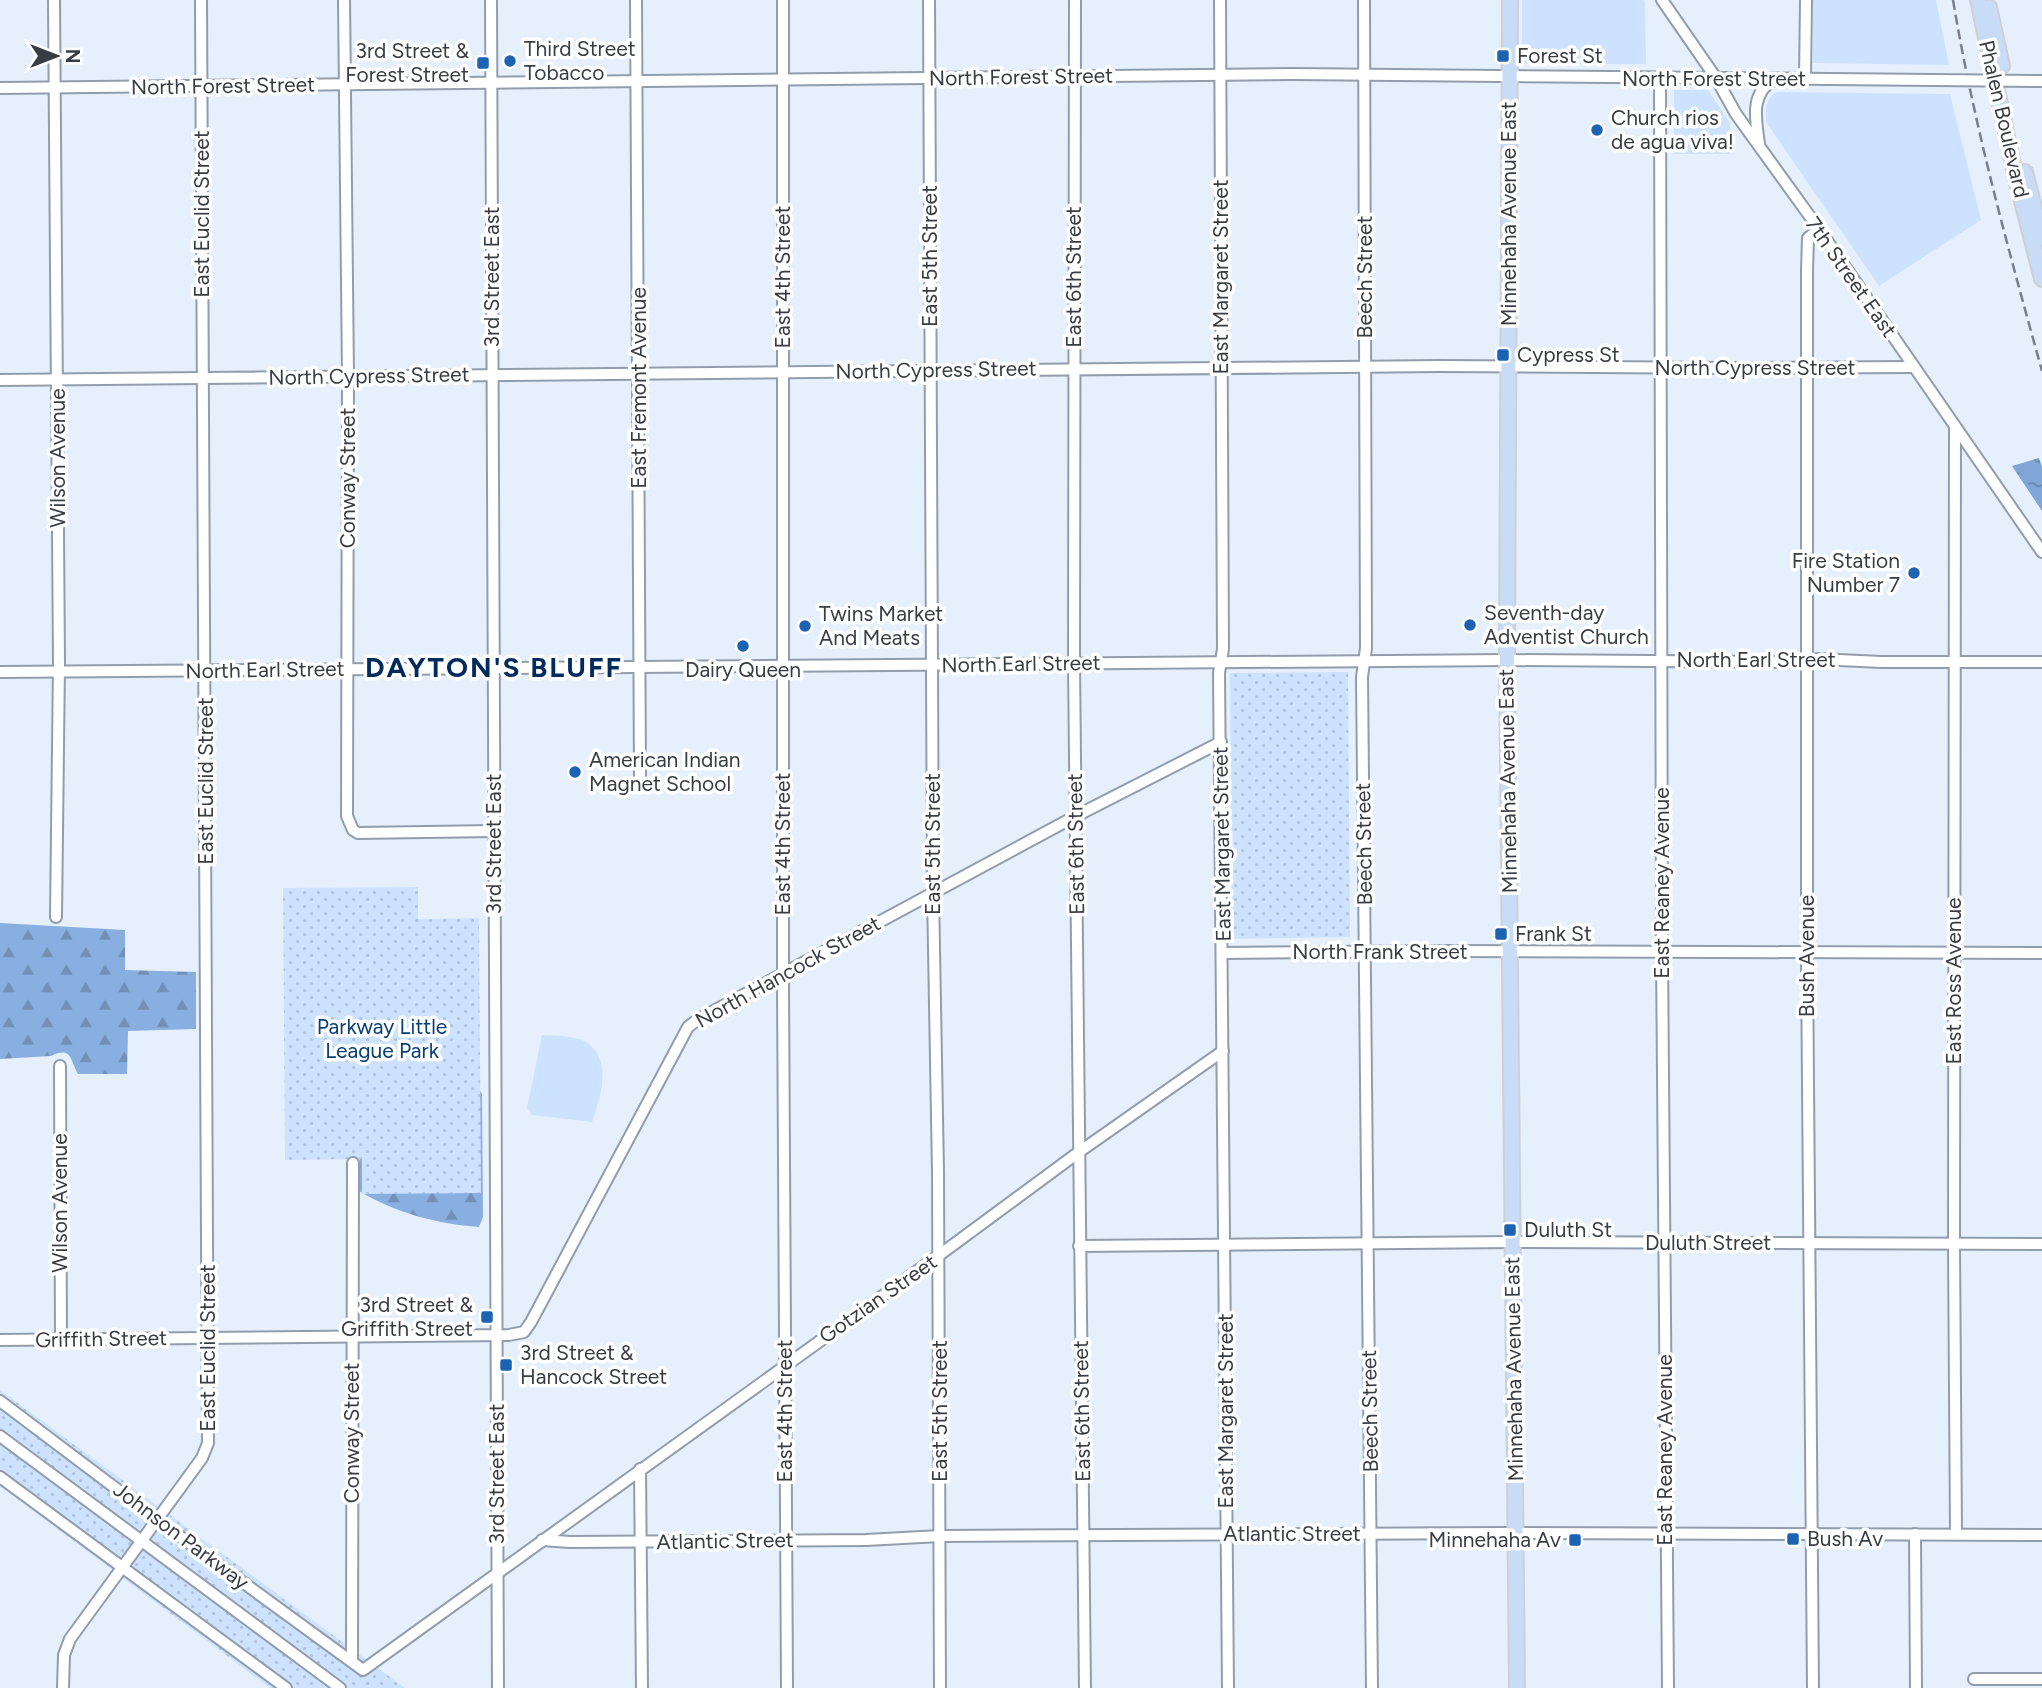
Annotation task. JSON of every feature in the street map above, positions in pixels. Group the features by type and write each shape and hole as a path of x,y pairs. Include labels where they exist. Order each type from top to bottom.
{"main road":[{"name":"Minnehaha Avenue East","path":"1510,0 1507,660 1517,1688"},
{"name":"Phalen Boulevard","path":"1978,0 2014,170 2042,279"},
{"name":"Phalen Boulevard","path":"1987,0 2042,238"}],"street":[{"name":"Wilson Avenue","path":"54,0 59,671 56,917"},
{"name":"East Euclid Street","path":"140,1541 202,1458 208,1443 201,0"},
{"name":"Conway Street","path":"344,0 348,376 347,816 353,830 363,833 494,831"},
{"name":"3rd Street East","path":"491,0 498,1688"},
{"name":"East Fremont Avenue","path":"636,0 640,776"},
{"name":"East 4th Street","path":"783,0 783,973 787,1688"},
{"name":"East 5th Street","path":"929,0 940,1688"},
{"name":"East 6th Street","path":"1075,0 1074,664 1085,1688"},
{"name":"East Margaret Street","path":"1220,0 1223,649 1219,673 1228,1688"},
{"name":"Beech Street","path":"1364,0 1366,367 1365,661 1362,677 1372,1688"},
{"name":"7th Street East","path":"1662,0 1716,78 1736,114 1819,229 2042,552"},
{"path":"1805,80 1806,0"},
{"name":"North Forest Street","path":"0,89 1220,75 2042,81"},
{"name":"East Reaney Avenue","path":"1660,79 1662,951 1668,1688"},
{"path":"1760,147 1755,110 1757,99 1762,88 1775,79"},
{"name":"Bush Avenue","path":"1813,1688 1807,952 1808,238 1819,229"},
{"name":"North Cypress Street","path":"0,380 1509,366 1914,367"},
{"name":"East Ross Avenue","path":"1955,428 1953,661 1956,1534"},
{"name":"North Earl Street","path":"0,673 1507,660 2042,662"},
{"name":"North Hancock Street","path":"496,1335 520,1334 528,1329 688,1027 933,892 1220,742"},
{"name":"North Frank Street","path":"1223,953 2042,953"},
{"name":"Gotzian Street","path":"363,1670 1079,1152 1223,1051"},
{"name":"Wilson Avenue","path":"60,1066 61,1340"},
{"name":"Conway Street","path":"352,1661 353,1163"},
{"name":"Duluth Street","path":"1079,1246 1513,1242 2042,1244"},
{"name":"Griffith Street","path":"0,1340 496,1335"},
{"name":"Johnson Parkway","path":"0,1401 363,1670"},
{"name":"Johnson Parkway","path":"0,1436 340,1688"},
{"path":"640,1469 642,1688"},
{"path":"0,1477 286,1688"},
{"name":"Atlantic Street","path":"542,1540 641,1542 940,1536 1371,1534 2042,1535"},
{"path":"1915,1534 1916,1688"},
{"path":"63,1688 64,1655 70,1639 140,1541"},
{"path":"264,1688 271,1677"},
{"path":"1974,1679 2042,1679"}],"green space":[{"path":"1522,0 1644,0 1646,64 1522,64"},
{"path":"1813,0 1936,0 1949,65 1813,63"},
{"path":"1674,90 1708,90 1730,123 1730,154 1674,154"},
{"path":"1777,92 1950,94 1981,220 1879,286 1766,122 1768,101"},
{"path":"1348,672 1350,937 1232,939 1230,673"},
{"name":"Parkway Little League Park","path":"418,887 418,919 479,918 481,1193 362,1194 362,1159 285,1160 283,888"},
{"path":"0,923 125,930 125,970 196,972 196,1029 128,1031 127,1074 78,1074 69,1056 63,1053 0,1059"},
{"path":"542,1035 580,1039 597,1053 601,1062 602,1082 592,1122 532,1115 527,1108"},
{"path":"478,1087 482,1094 483,1217 479,1227 417,1216 359,1191 360,1147"},
{"path":"0,1390 405,1688 270,1688 0,1486"}],"water":[{"path":"2039,458 2042,467 2042,511 2012,466"}],"railway":[{"path":"1953,0 1981,140 2042,371"}],"place":[{"name":"Forest St","path":"1503,56"},
{"name":"Third Street Tobacco","path":"510,61"},
{"name":"3rd Street & Forest Street","path":"483,63"},
{"name":"Church rios de agua viva!","path":"1597,130"},
{"name":"Cypress St","path":"1503,355"},
{"name":"Fire Station Number 7","path":"1914,573"},
{"name":"Seventh-day Adventist Church","path":"1470,625"},
{"name":"Twins Market And Meats","path":"805,626"},
{"name":"Dairy Queen","path":"743,646"},
{"name":"American Indian Magnet School","path":"575,772"},
{"name":"Frank St","path":"1501,934"},
{"name":"Duluth St","path":"1510,1230"},
{"name":"3rd Street & Griffith Street","path":"487,1317"},
{"name":"3rd Street & Hancock Street","path":"506,1365"},
{"name":"Bush Av","path":"1793,1539"},
{"name":"Minnehaha Av","path":"1575,1540"}],"district":[{"name":"DAYTON'S BLUFF","path":"494,667"}]}
